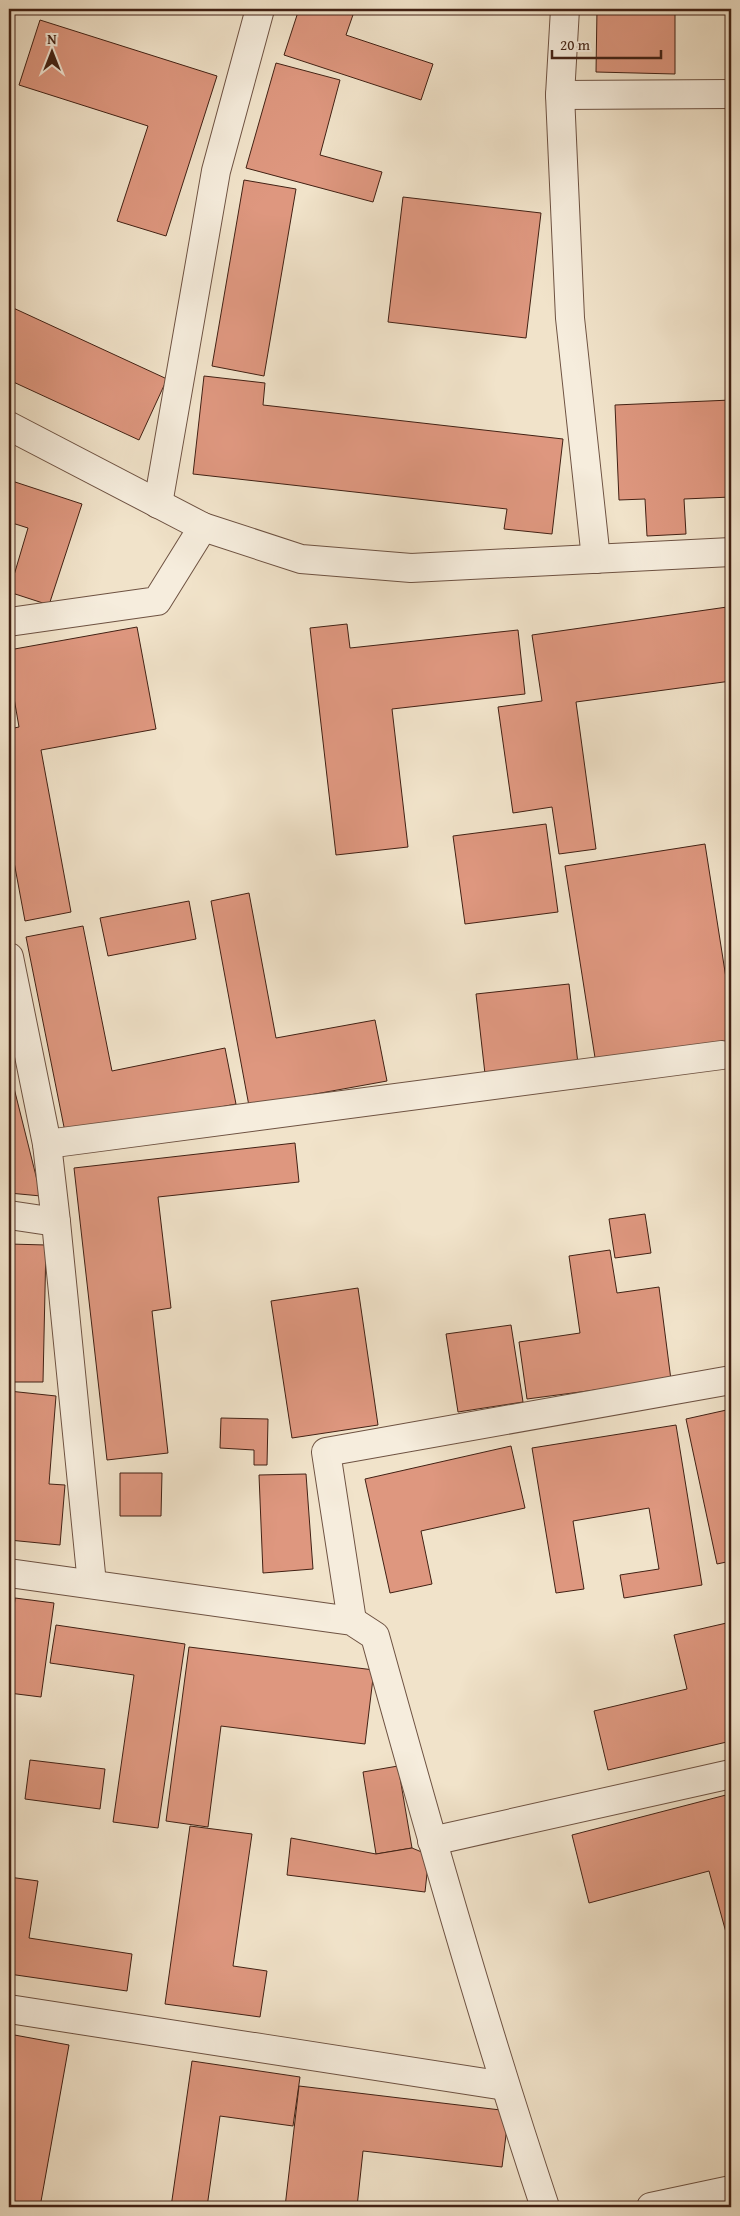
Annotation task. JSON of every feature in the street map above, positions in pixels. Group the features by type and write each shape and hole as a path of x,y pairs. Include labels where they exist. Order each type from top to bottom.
{"street":[{"path":"158,504 216,171 260,9"},
{"path":"565,9 560,95 570,318 596,559"},
{"path":"560,95 731,94"},
{"path":"9,426 203,527 301,559 411,568 731,552"},
{"path":"9,622 157,601 203,527"},
{"path":"9,957 47,1144 92,1584"},
{"path":"47,1144 722,1055"},
{"path":"9,1215 56,1222"},
{"path":"352,1621 326,1452 731,1380"},
{"path":"9,1573 352,1621 376,1636 432,1842 505,2086 545,2207"},
{"path":"432,1842 731,1774"},
{"path":"9,2009 505,2086"},
{"path":"651,2207 731,2190"}],"building":[{"path":"299,9 355,9 346,35 433,64 421,100 284,55"},
{"path":"597,9 675,9 675,74 596,72"},
{"path":"40,20 217,76 166,236 117,221 148,126 19,85"},
{"path":"276,63 340,80 320,155 382,172 373,202 246,168"},
{"path":"244,180 296,189 264,376 212,366"},
{"path":"403,197 541,213 526,338 388,322"},
{"path":"9,306 167,379 139,440 9,380"},
{"path":"204,376 265,383 263,405 563,439 552,534 504,529 507,509 193,474"},
{"path":"731,400 731,497 684,499 686,534 647,536 645,499 619,500 615,405"},
{"path":"9,480 82,504 49,605 9,592 28,528 9,522"},
{"path":"727,607 731,635 731,681 576,702 596,849 559,854 552,807 513,813 498,707 542,701 532,635"},
{"path":"347,624 350,648 518,630 525,694 392,709 408,847 336,855 310,628"},
{"path":"137,627 156,729 41,750 71,912 25,921 9,835 9,729 19,727 9,669 9,650"},
{"path":"546,824 558,912 465,924 453,836"},
{"path":"705,844 731,1010 731,1043 596,1064 565,866"},
{"path":"249,893 276,1038 375,1020 387,1081 249,1106 211,901"},
{"path":"189,901 196,939 108,956 100,918"},
{"path":"83,926 112,1071 225,1048 236,1104 66,1137 26,937"},
{"path":"569,984 578,1064 485,1074 476,994"},
{"path":"9,1068 41,1196 9,1193"},
{"path":"295,1143 299,1182 158,1197 171,1308 152,1311 168,1453 107,1460 74,1168"},
{"path":"645,1214 651,1253 615,1258 609,1219"},
{"path":"9,1244 46,1245 43,1382 10,1382 12,1303 9,1303"},
{"path":"610,1250 617,1293 659,1287 671,1380 527,1399 519,1342 580,1333 569,1256"},
{"path":"358,1288 378,1425 292,1438 271,1301"},
{"path":"511,1325 523,1402 458,1412 446,1334"},
{"path":"9,1391 56,1396 49,1484 65,1485 60,1545 9,1540"},
{"path":"731,1409 731,1561 717,1564 686,1419"},
{"path":"221,1418 268,1419 267,1465 254,1465 254,1450 220,1448"},
{"path":"676,1425 702,1585 624,1598 620,1575 659,1569 649,1508 573,1521 584,1589 556,1593 532,1448"},
{"path":"511,1446 525,1508 421,1531 432,1584 390,1593 365,1479"},
{"path":"120,1473 162,1473 161,1516 120,1516"},
{"path":"306,1474 313,1569 263,1573 259,1475"},
{"path":"15,1598 54,1603 41,1697 9,1693 9,1617 13,1618"},
{"path":"731,1622 731,1741 608,1770 594,1711 687,1689 674,1635"},
{"path":"56,1625 185,1644 158,1828 113,1822 134,1675 50,1663"},
{"path":"189,1647 374,1670 365,1744 221,1726 208,1827 166,1821"},
{"path":"30,1760 105,1769 100,1809 25,1799"},
{"path":"398,1766 412,1848 376,1854 363,1772"},
{"path":"726,1795 731,1815 731,1935 727,1936 709,1871 589,1903 572,1835"},
{"path":"190,1826 252,1834 233,1966 267,1971 260,2017 165,2004"},
{"path":"291,1838 376,1854 412,1848 429,1855 425,1892 287,1875"},
{"path":"9,1877 38,1881 29,1938 132,1954 127,1991 9,1974"},
{"path":"9,2034 69,2045 40,2207 9,2207"},
{"path":"192,2061 300,2077 293,2126 220,2116 207,2207 171,2207"},
{"path":"299,2086 509,2111 502,2167 363,2151 357,2207 285,2207"}]}
